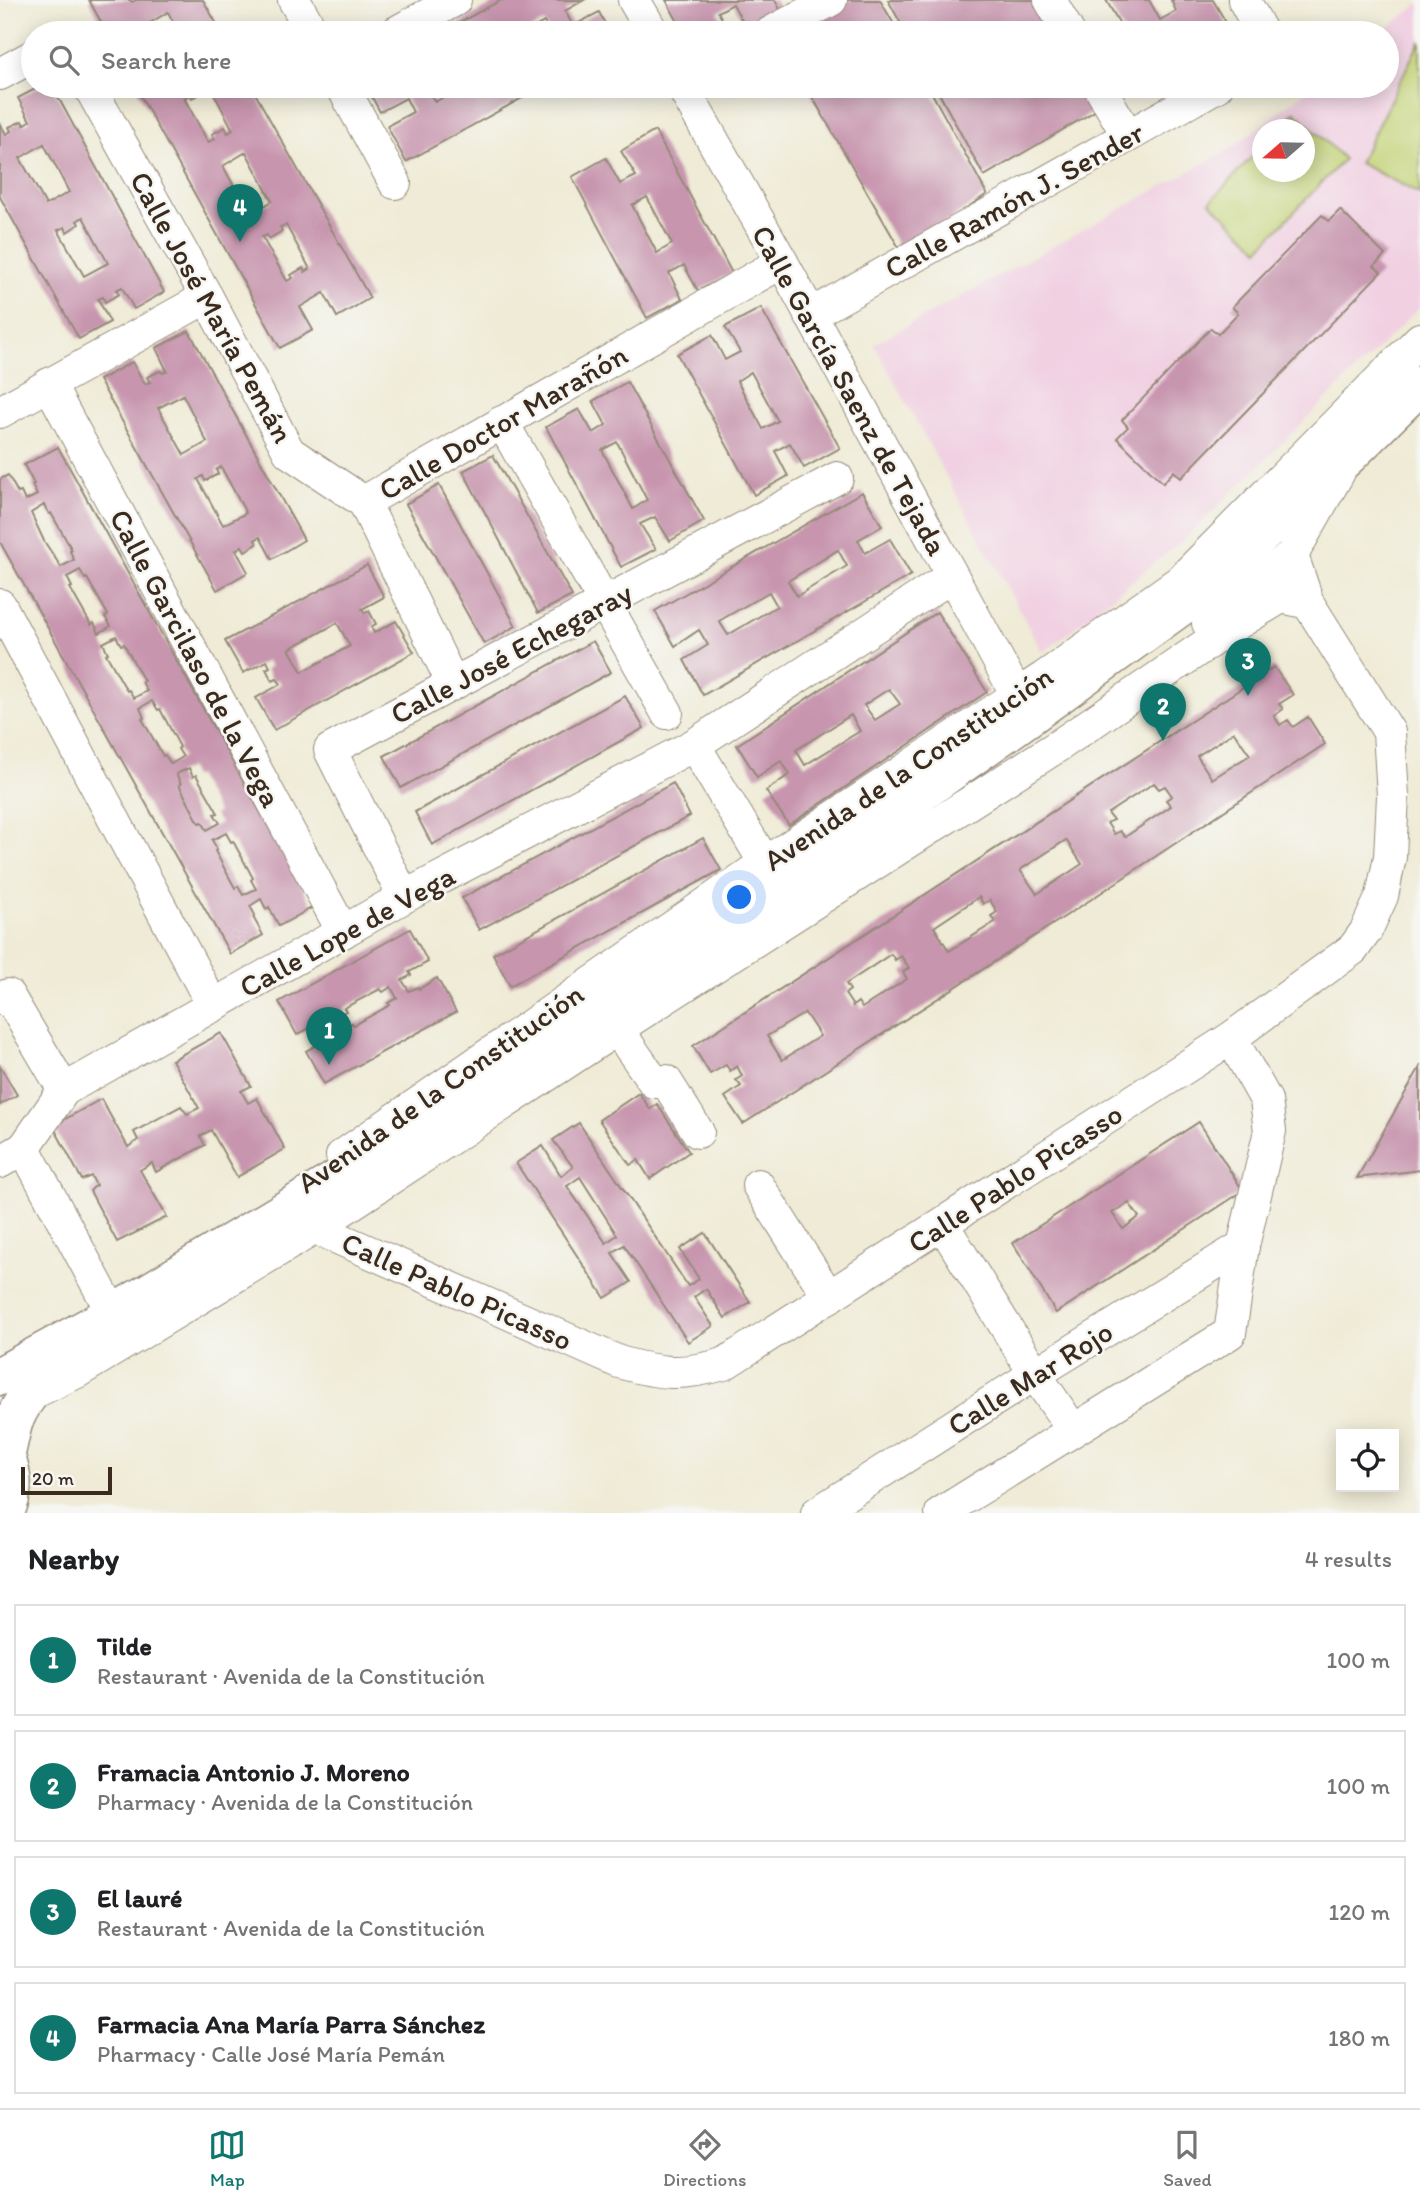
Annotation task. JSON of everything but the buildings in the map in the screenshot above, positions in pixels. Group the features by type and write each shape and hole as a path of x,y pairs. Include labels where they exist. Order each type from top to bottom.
{"street":[{"path":"294,0 306,21"},
{"path":"417,21 455,0"},
{"path":"634,0 646,21"},
{"path":"1050,0 1062,21"},
{"path":"1244,0 1255,21"},
{"path":"789,21 815,4"},
{"path":"0,75 21,62"},
{"name":"Calle José María Pemán","path":"96,98 207,297 289,452 364,502"},
{"path":"349,98 395,183"},
{"name":"Calle García Saenz de Tejada","path":"689,98 782,262 1017,695"},
{"path":"1106,98 1128,136"},
{"name":"Calle Ramón J. Sender","path":"810,315 1196,98"},
{"name":"Calle Doctor Marañón","path":"453,684 364,502 782,262"},
{"path":"0,412 207,297"},
{"name":"Avenida de la Constitución","path":"15,1385 59,1361 113,1314 765,863 1017,695 1180,581 1420,339"},
{"name":"Calle Garcilaso de la Vega","path":"50,384 343,932"},
{"name":"Avenida de la Constitución","path":"113,1314 361,1165 782,891 1028,717 1191,599 1350,454 1420,385"},
{"path":"502,422 667,713"},
{"name":"Avenida de la Constitución","path":"1061,744 1292,555 1350,454"},
{"name":"Calle José Echegaray","path":"404,897 330,750 837,478"},
{"name":"Calle Pablo Picasso","path":"315,1228 619,1362 671,1373 698,1371 724,1364 1231,1038 1353,949 1366,931 1382,896 1390,857 1393,796 1389,732 1308,603 1292,555"},
{"name":"Calle Lope de Vega","path":"113,1314 12,1155 64,1090 404,897 694,745 952,576"},
{"name":"Avenida de la Constitución","path":"15,1385 77,1372 315,1228 617,1028 1061,744 1230,628 1281,597 1308,603"},
{"path":"0,605 213,1006"},
{"path":"694,745 765,863"},
{"path":"0,999 8,995 64,1090"},
{"path":"617,1028 654,1082 666,1081 698,1132"},
{"path":"941,1513 1230,1333 1243,1246 1270,1131 1266,1100 1231,1038"},
{"path":"758,1185 829,1297"},
{"name":"Calle Mar Rojo","path":"943,1225 1035,1374 1073,1430"},
{"name":"Calle Mar Rojo","path":"817,1513 1243,1246"},
{"name":"Avenida de la Constitución","path":"3,1452 15,1419 15,1385"},
{"path":"3,1452 11,1473 11,1490 4,1513"}],"shaded area":[{"path":"1420,3 1420,307 1187,537 1043,653 874,344 1232,148 1252,133 1252,182 1315,182 1315,119 1270,119 1297,98 1399,98 1399,21 1397,21"}],"green space":[{"path":"1420,41 1420,194 1359,163 1392,98 1399,98 1399,83"},
{"path":"1295,112 1302,119 1288,119"},
{"path":"1315,131 1344,159 1259,249 1210,202 1252,157 1252,182 1315,182"}],"place":[{"name":"Farmacia Ana María Parra Sánchez","path":"240,242"},
{"name":"El lauré","path":"1248,696"},
{"name":"Framacia Antonio J. Moreno","path":"1163,741"},
{"name":"Tilde","path":"329,1065"}]}
